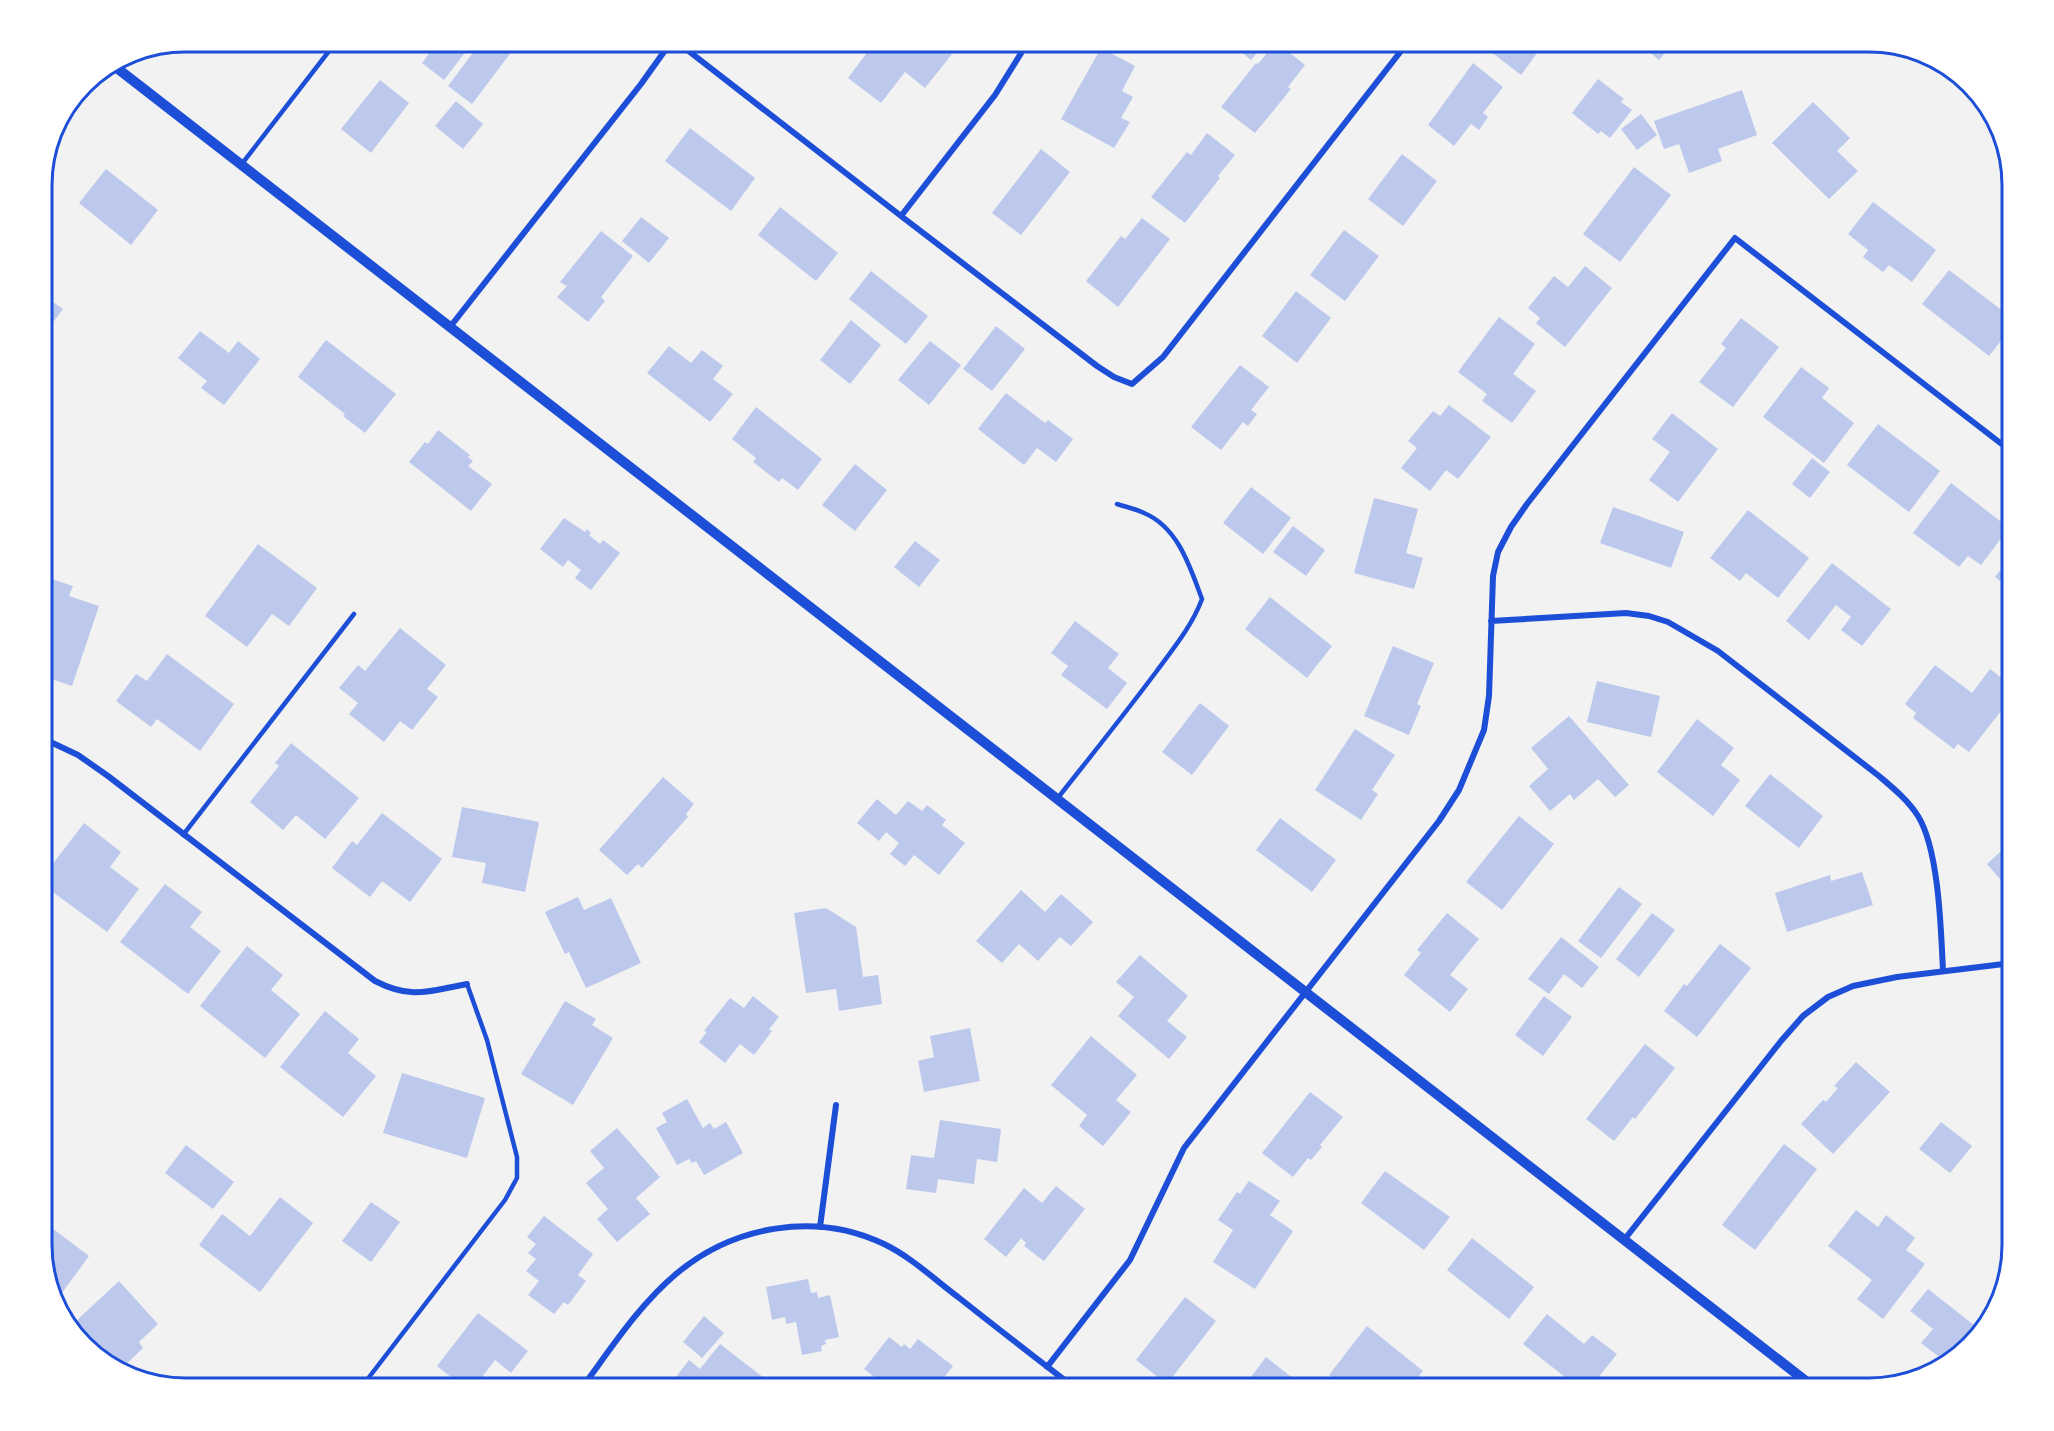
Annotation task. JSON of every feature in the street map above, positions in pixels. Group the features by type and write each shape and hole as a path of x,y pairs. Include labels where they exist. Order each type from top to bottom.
{"street":[{"path":"691,53 1097,366 1114,377 1132,384 1163,357 1400,52"},
{"path":"450,327 663,53"},
{"path":"901,216 994,95 1022,53"},
{"path":"119,70 1802,1378"},
{"path":"1047,1367 1130,1260 1184,1148 1439,821 1459,790 1484,730 1489,696 1493,576 1498,552 1511,526 1736,238 2002,444"},
{"path":"1491,621 1626,613 1649,616 1668,622 1689,633 1736,665 1879,776 1902,796 1918,816 1930,845 1943,971"},
{"path":"53,743 78,755 375,981 402,992 416,994 467,984"},
{"path":"1624,1240 1803,1016 1828,997 1853,986 1897,977 2002,964"},
{"path":"819,1227 836,1105"},
{"path":"589,1378 642,1309 691,1262 730,1240 751,1233 773,1228 819,1227 865,1236 903,1256 1062,1378"}],"lane":[{"path":"241,165 328,53"},
{"path":"1056,799 1117,724 1181,638 1203,599 1188,560 1166,528 1145,513 1117,504"},
{"path":"183,835 354,614"},
{"path":"368,1378 505,1200 517,1178 517,1157 487,1040 467,984"}],"building":[{"path":"1098,52 1109,52 1135,66 1122,91 1133,97 1121,118 1130,122 1114,148 1061,119"},
{"path":"1242,52 1257,52 1251,60"},
{"path":"1268,52 1289,52 1305,65 1288,87 1291,89 1255,133 1221,107 1256,63 1258,64"},
{"path":"1491,52 1538,52 1521,75"},
{"path":"1650,52 1666,52 1659,60"},
{"path":"430,53 465,53 444,80 422,63"},
{"path":"473,53 511,53 472,104 448,86"},
{"path":"867,53 952,54 925,88 905,72 881,103 848,78"},
{"path":"1473,63 1503,87 1483,113 1488,117 1479,130 1471,124 1454,146 1428,125"},
{"path":"1598,79 1624,99 1621,102 1632,110 1610,138 1601,131 1598,134 1572,113"},
{"path":"380,80 409,103 371,153 341,129"},
{"path":"1742,90 1757,135 1718,149 1722,161 1689,173 1679,144 1664,149 1654,121"},
{"path":"456,101 483,124 463,149 435,126"},
{"path":"1813,102 1850,138 1837,151 1858,171 1829,199 1772,143"},
{"path":"1641,114 1657,135 1637,150 1621,129"},
{"path":"690,128 755,178 731,211 665,161"},
{"path":"1207,133 1235,155 1185,223 1151,197 1187,152 1191,155"},
{"path":"1041,149 1070,172 1021,235 992,213"},
{"path":"1402,154 1437,181 1403,226 1368,199"},
{"path":"1634,167 1671,195 1620,262 1583,234"},
{"path":"106,169 158,210 131,245 79,203"},
{"path":"1873,202 1936,250 1912,282 1889,265 1883,272 1863,257 1868,250 1848,234"},
{"path":"780,207 838,253 816,281 758,235"},
{"path":"641,217 669,238 649,263 622,241"},
{"path":"1142,218 1170,239 1118,307 1086,281 1121,236 1125,239"},
{"path":"1344,230 1379,256 1345,301 1310,275"},
{"path":"601,231 633,256 601,297 605,301 588,322 557,297 567,286 560,282"},
{"path":"1585,266 1612,288 1565,347 1536,323 1540,318 1528,308 1554,276 1568,287"},
{"path":"1949,270 2002,310 2002,340 1989,356 1922,304"},
{"path":"871,271 928,316 906,344 849,299"},
{"path":"1296,291 1331,318 1297,363 1262,336"},
{"path":"53,302 63,309 53,322"},
{"path":"1499,317 1535,344 1513,374 1536,391 1512,423 1482,401 1487,394 1458,372"},
{"path":"1741,318 1779,347 1733,407 1699,382 1726,348 1721,344"},
{"path":"851,320 881,345 850,384 820,360"},
{"path":"996,326 1025,349 992,391 963,369"},
{"path":"200,331 229,353 238,341 260,359 224,405 201,388 207,381 178,358"},
{"path":"326,340 396,394 365,433 298,377"},
{"path":"930,341 961,365 929,405 898,380"},
{"path":"669,346 691,363 702,350 723,366 713,379 733,394 710,422 647,373"},
{"path":"1240,365 1269,387 1251,410 1257,414 1248,426 1243,422 1221,450 1191,427"},
{"path":"1801,367 1829,388 1822,398 1854,423 1824,463 1763,417"},
{"path":"1006,393 1045,423 1048,420 1073,439 1056,462 1037,448 1024,465 978,429"},
{"path":"1449,405 1491,437 1458,479 1446,470 1430,491 1401,468 1417,448 1408,441 1433,411 1440,416"},
{"path":"756,407 822,459 798,490 782,478 779,482 753,462 756,458 732,439"},
{"path":"1672,413 1718,449 1678,502 1649,480 1670,452 1652,439"},
{"path":"1878,424 1940,471 1909,512 1847,465"},
{"path":"438,430 470,455 468,457 473,461 468,466 492,484 471,511 409,462 425,442 428,444"},
{"path":"1812,458 1830,472 1810,498 1792,484"},
{"path":"855,464 887,490 855,531 822,505"},
{"path":"1951,483 2002,523 2002,537 1981,565 1968,556 1959,567 1913,533"},
{"path":"1251,487 1291,518 1263,554 1223,523"},
{"path":"1374,498 1418,509 1406,553 1423,558 1414,589 1354,573"},
{"path":"1613,507 1684,532 1671,568 1600,543"},
{"path":"1748,510 1809,558 1778,598 1746,573 1740,581 1710,558"},
{"path":"564,518 585,532 587,529 591,533 589,535 600,544 603,540 620,553 591,590 575,578 581,570 568,560 563,567 540,549"},
{"path":"1293,526 1325,550 1306,576 1273,552"},
{"path":"915,541 940,560 919,587 894,567"},
{"path":"258,544 317,588 289,626 272,614 247,647 205,616"},
{"path":"1832,563 1891,609 1862,646 1841,630 1851,617 1836,605 1809,640 1786,621"},
{"path":"2002,568 2002,582 1995,577"},
{"path":"53,580 73,586 69,596 99,606 72,686 53,680"},
{"path":"1270,597 1332,646 1307,678 1245,629"},
{"path":"1075,621 1119,654 1108,668 1127,683 1107,709 1061,675 1068,666 1051,653"},
{"path":"400,628 446,665 427,689 438,697 412,730 400,721 384,742 349,714 358,703 339,688 358,665 365,671"},
{"path":"1393,646 1434,663 1417,704 1421,706 1409,735 1364,716"},
{"path":"167,654 234,704 200,751 157,719 151,727 116,701 136,674 147,681"},
{"path":"1935,665 1972,693 1990,669 2002,678 2002,710 1969,752 1958,744 1954,749 1913,718 1916,713 1905,704"},
{"path":"1597,681 1660,696 1651,737 1587,722"},
{"path":"1200,703 1229,726 1192,775 1162,752"},
{"path":"1569,716 1629,785 1615,797 1598,779 1574,800 1570,794 1550,811 1529,786 1548,769 1531,748"},
{"path":"1697,719 1734,748 1721,765 1740,780 1713,816 1657,772"},
{"path":"1355,729 1395,755 1372,790 1378,794 1361,820 1315,790"},
{"path":"291,743 359,798 325,839 296,815 283,830 250,802 279,766 275,763"},
{"path":"1770,774 1823,816 1799,848 1745,806"},
{"path":"663,777 694,804 686,814 688,817 642,868 638,864 627,875 599,850"},
{"path":"877,799 896,815 908,801 922,811 927,805 946,820 942,825 965,843 939,875 914,855 905,866 890,854 899,843 886,832 879,841 857,823"},
{"path":"462,807 539,822 525,892 482,883 486,863 452,857"},
{"path":"382,813 442,859 410,902 382,881 370,897 332,868 352,841 357,845"},
{"path":"1519,816 1554,844 1502,910 1466,882"},
{"path":"1280,818 1336,860 1312,892 1256,850"},
{"path":"84,823 121,852 110,867 139,889 107,932 53,892 53,864"},
{"path":"2002,850 2002,881 1987,864"},
{"path":"1862,872 1873,905 1787,932 1775,893 1830,875 1831,881"},
{"path":"165,884 202,912 190,927 221,951 188,994 120,942"},
{"path":"1619,887 1642,904 1601,958 1578,941"},
{"path":"1021,890 1045,912 1061,894 1093,922 1071,946 1060,937 1038,961 1019,944 1002,963 976,941"},
{"path":"578,897 584,910 611,898 641,963 586,988 569,952 565,954 545,912"},
{"path":"826,908 856,927 863,977 878,975 882,1004 839,1011 836,989 806,993 794,913"},
{"path":"1447,913 1479,939 1450,975 1468,989 1450,1012 1404,975 1421,953 1417,950"},
{"path":"1652,913 1675,930 1639,977 1616,959"},
{"path":"1561,937 1599,967 1582,988 1564,974 1549,994 1528,979"},
{"path":"1720,944 1751,968 1697,1037 1664,1011 1684,984 1687,986"},
{"path":"247,946 283,975 271,990 300,1014 265,1058 200,1006"},
{"path":"1140,955 1188,996 1167,1021 1187,1037 1169,1059 1118,1016 1134,997 1116,982"},
{"path":"753,996 779,1017 769,1029 772,1031 754,1055 740,1044 725,1063 699,1042 707,1032 704,1031 730,998 744,1008"},
{"path":"1544,996 1572,1017 1543,1056 1515,1035"},
{"path":"565,1001 596,1019 592,1025 613,1038 573,1105 521,1074"},
{"path":"325,1011 359,1039 348,1053 376,1076 343,1117 280,1067"},
{"path":"970,1028 980,1081 924,1092 918,1061 934,1057 930,1036"},
{"path":"1091,1036 1137,1075 1116,1100 1131,1112 1103,1146 1079,1126 1087,1115 1051,1085"},
{"path":"1645,1044 1675,1068 1635,1119 1633,1117 1614,1141 1586,1119"},
{"path":"1856,1062 1890,1092 1833,1154 1801,1124 1823,1100 1826,1102 1838,1088 1834,1086"},
{"path":"402,1073 485,1098 467,1158 383,1133"},
{"path":"1310,1092 1343,1117 1320,1145 1322,1147 1311,1160 1308,1158 1293,1177 1262,1153"},
{"path":"687,1099 703,1128 710,1123 714,1129 726,1122 743,1153 704,1175 696,1161 692,1163 689,1159 677,1165 656,1128 667,1122 662,1113"},
{"path":"940,1120 1001,1129 997,1162 977,1159 974,1184 938,1179 936,1193 906,1189 911,1155 934,1158"},
{"path":"1941,1122 1972,1146 1950,1173 1919,1149"},
{"path":"617,1128 660,1177 636,1198 650,1214 617,1242 597,1219 608,1209 586,1183 604,1168 590,1151"},
{"path":"1784,1144 1817,1169 1755,1250 1722,1225"},
{"path":"186,1145 234,1182 213,1209 165,1173"},
{"path":"1385,1171 1450,1217 1424,1250 1361,1203"},
{"path":"1249,1181 1280,1201 1270,1215 1293,1231 1255,1289 1213,1262 1233,1230 1218,1220 1237,1192 1240,1194"},
{"path":"1056,1186 1085,1209 1044,1261 1024,1246 1026,1243 1021,1238 1006,1257 984,1239 1024,1188 1042,1203"},
{"path":"280,1197 313,1223 260,1292 199,1245 222,1214 250,1236"},
{"path":"371,1202 400,1222 371,1262 342,1241"},
{"path":"1856,1210 1878,1227 1886,1215 1915,1238 1906,1250 1925,1264 1883,1319 1857,1299 1872,1280 1828,1246"},
{"path":"544,1216 593,1254 578,1275 586,1281 568,1305 564,1302 554,1314 528,1295 539,1281 526,1271 536,1259 528,1253 536,1244 527,1237"},
{"path":"53,1229 89,1256 62,1293 55,1272"},
{"path":"1472,1238 1534,1287 1509,1319 1447,1270"},
{"path":"808,1279 811,1293 817,1292 818,1298 830,1295 839,1337 825,1340 826,1344 821,1346 822,1351 802,1355 796,1322 786,1324 785,1317 772,1320 766,1287"},
{"path":"119,1281 158,1324 139,1342 143,1348 125,1365 111,1356 103,1347 101,1349 98,1346 76,1321"},
{"path":"1928,1289 1975,1326 1956,1346 1940,1358 1921,1343 1933,1329 1910,1311"},
{"path":"1185,1297 1216,1321 1172,1378 1159,1378 1136,1360"},
{"path":"478,1313 528,1351 511,1373 495,1360 481,1378 452,1378 437,1366"},
{"path":"1547,1314 1584,1344 1592,1335 1617,1354 1598,1378 1566,1378 1523,1344"},
{"path":"704,1316 724,1333 702,1358 683,1342"},
{"path":"1367,1326 1423,1371 1417,1378 1333,1378 1329,1375"},
{"path":"889,1337 902,1347 904,1344 910,1349 918,1339 953,1366 944,1378 876,1378 864,1369"},
{"path":"720,1344 764,1378 675,1378 689,1360 700,1369"},
{"path":"1266,1357 1293,1378 1250,1378"}]}
